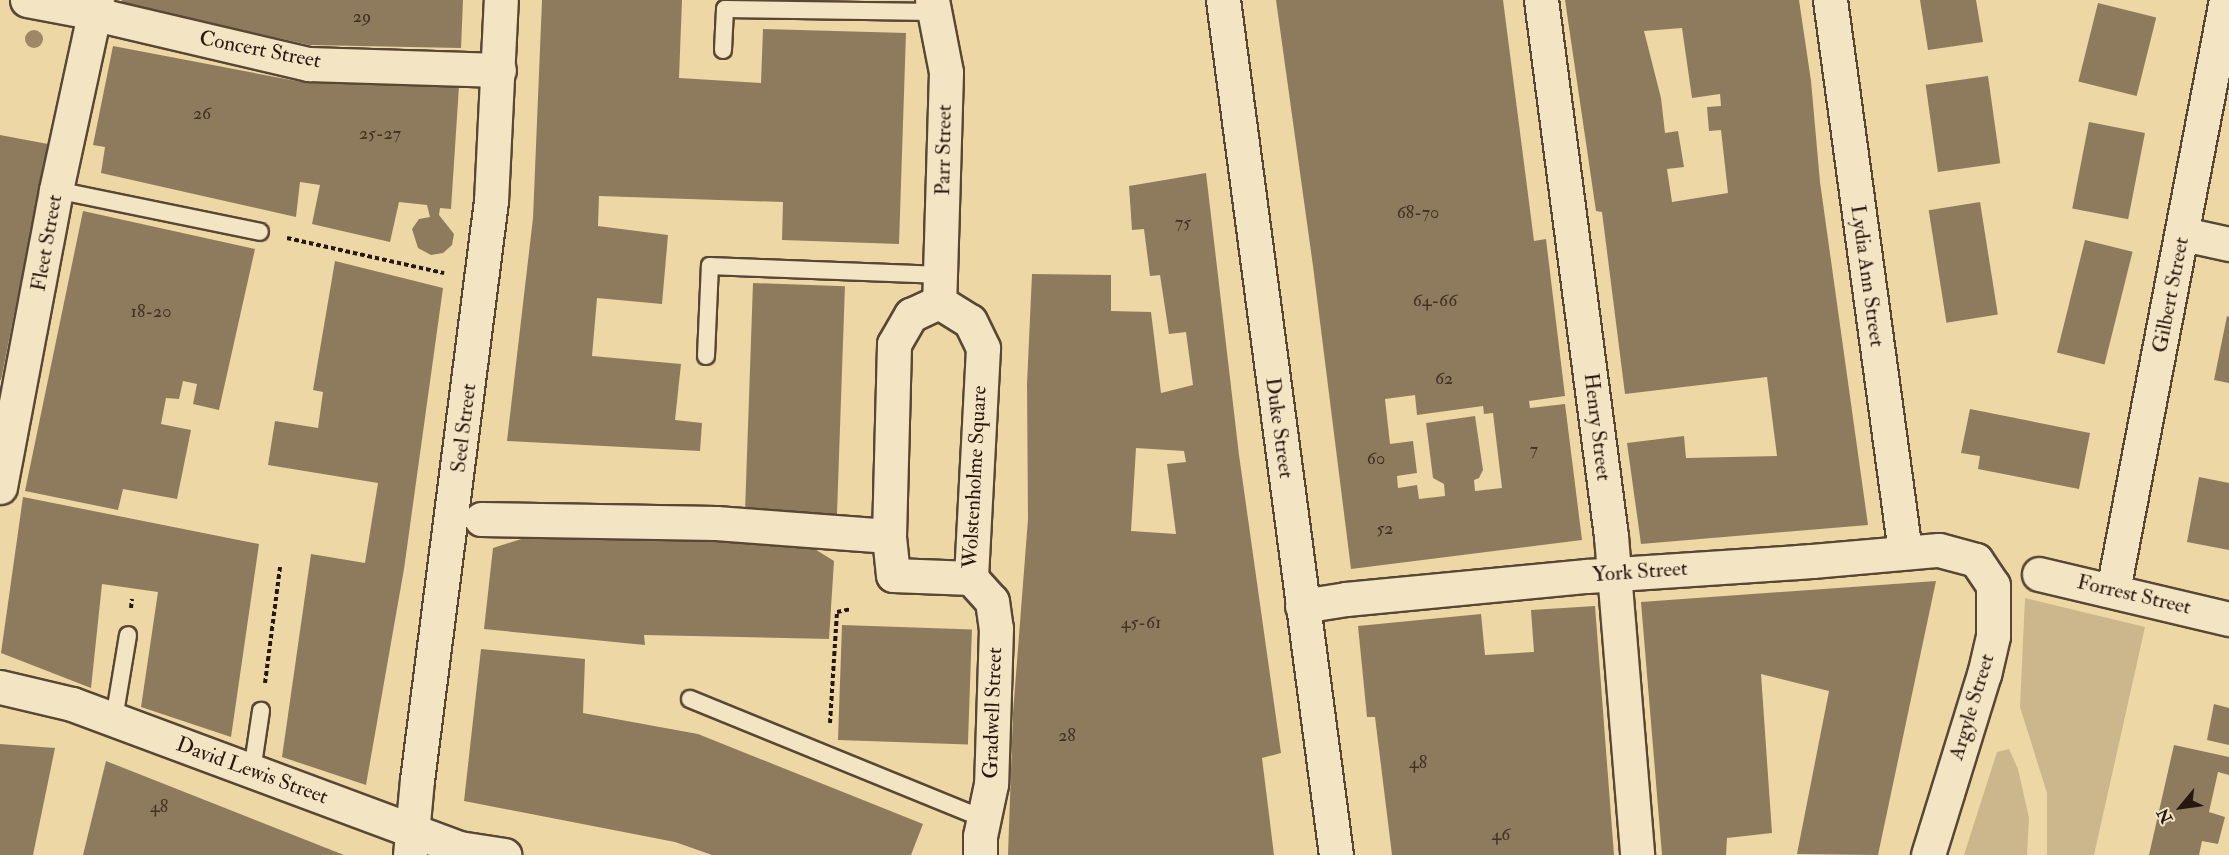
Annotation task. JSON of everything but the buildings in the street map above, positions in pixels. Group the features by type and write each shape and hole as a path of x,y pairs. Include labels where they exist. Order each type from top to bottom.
{"street":[{"name":"Concert Street","path":"27,0 90,8 309,64 499,70"},
{"name":"Seel Street","path":"412,844 417,780 491,201 501,0"},
{"name":"Duke Street","path":"1223,0 1336,855"},
{"name":"Henry Street","path":"1541,0 1615,574 1636,855"},
{"name":"Lydia Ann Street","path":"1830,0 1905,552"},
{"name":"Parr Street","path":"933,6 946,72 940,288"},
{"name":"Fleet Street","path":"0,487 90,8"},
{"name":"Gilbert Street","path":"2113,590 2183,234 2190,181 2226,12"},
{"path":"2183,234 2229,244"},
{"name":"Wolstenholme Square","path":"940,288 970,321 983,348 971,578 892,575 889,536 894,344 911,315 940,288"},
{"path":"481,519 716,523 889,536"},
{"name":"York Street","path":"1302,606 1346,599 1615,574 1812,561 1905,552 1939,550 1976,560"},
{"name":"Argyle Street","path":"1928,855 1994,636 1993,585 1976,560"},
{"name":"Forrest Street","path":"2039,574 2229,619"},
{"name":"Gradwell Street","path":"971,578 992,601 996,628 991,784 980,855"},
{"name":"David Lewis Street","path":"0,687 72,704 252,771 412,844 504,855"}],"lane":[{"path":"723,50 725,9 933,6"},
{"path":"56,190 260,232"},
{"path":"706,356 710,266 940,288"},
{"path":"114,719 128,635"},
{"path":"690,699 984,819"},
{"path":"252,771 261,711"}],"path":[{"path":"260,232 453,276"},
{"path":"261,711 280,567"},
{"path":"829,726 837,612 850,609"}],"shaded area":[{"path":"2025,598 2145,627 2094,855 2047,855 2047,793 2020,707"},
{"path":"2009,749 2018,769 2029,818 2027,855 1964,855 1997,752"}]}
